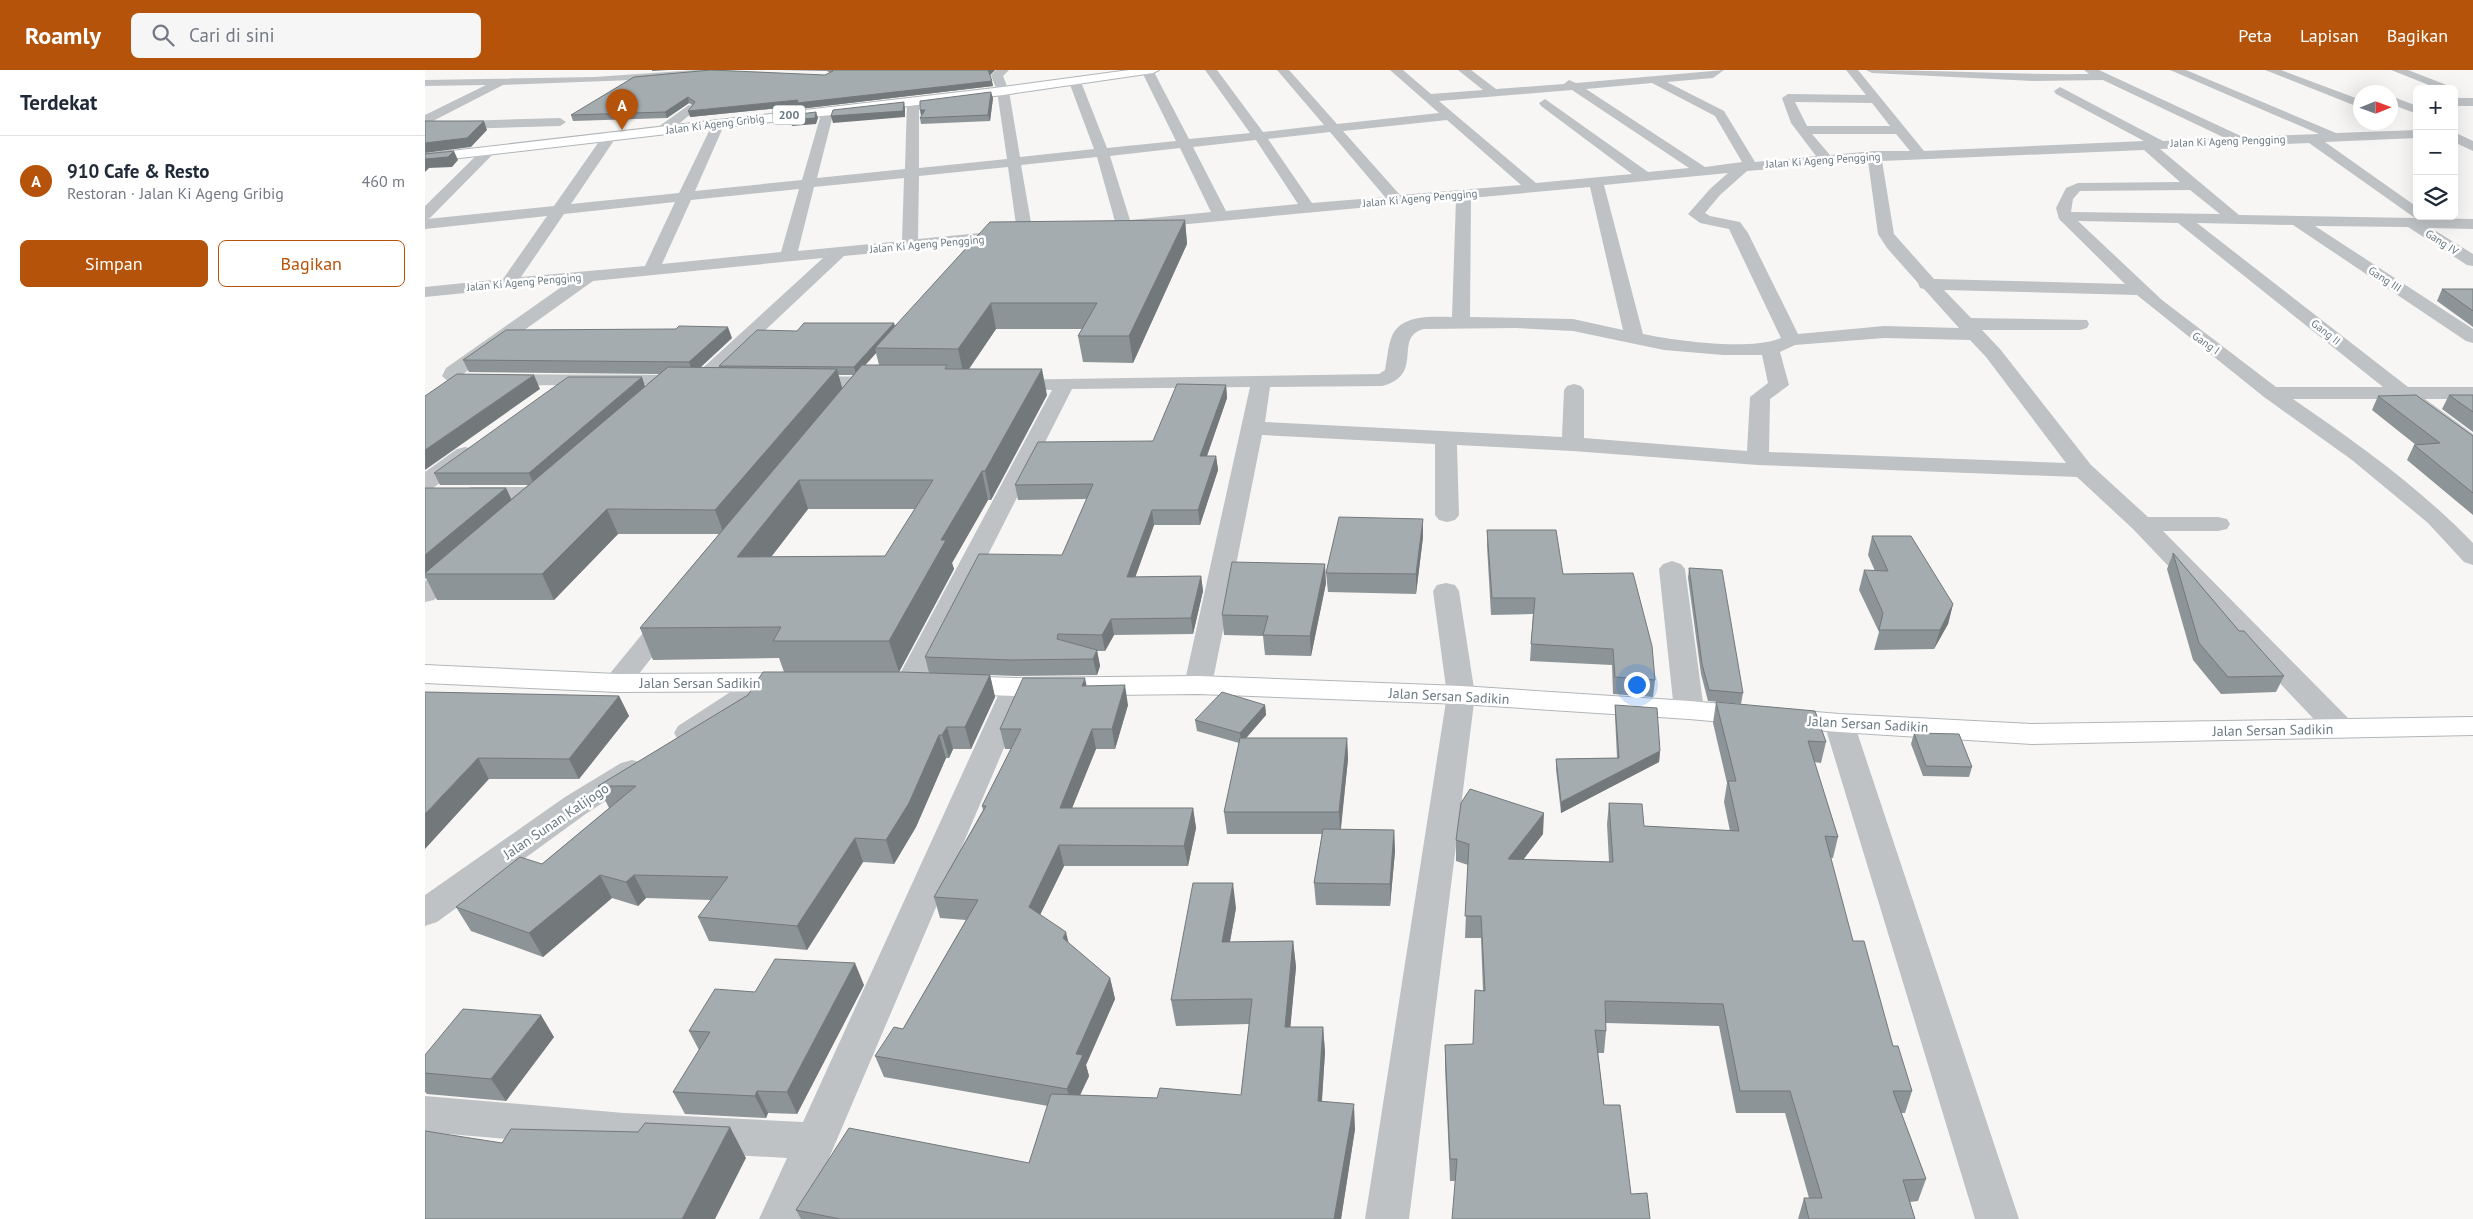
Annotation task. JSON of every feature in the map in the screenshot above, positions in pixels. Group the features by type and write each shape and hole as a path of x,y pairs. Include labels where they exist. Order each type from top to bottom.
{"main road":[{"name":"Jalan Ki Ageng Gribig","path":"425,158 1003,91 1149,70"},
{"name":"Jalan Sersan Sadikin","path":"425,674 617,683 822,683"},
{"name":"Jalan Sersan Sadikin","path":"880,683 1016,687 1198,685 1461,695 1689,710 1839,723 1911,725 2032,734 2473,726"}],"street":[{"path":"425,83 451,70"},
{"path":"425,120 536,70"},
{"path":"594,80 611,70"},
{"path":"1003,70 997,74 1003,91 1025,234"},
{"path":"1149,70 1221,216"},
{"path":"1211,70 1257,136 1281,166 1308,208"},
{"path":"1283,70 1396,200"},
{"path":"1396,70 1533,188"},
{"path":"1463,70 1494,93"},
{"path":"1635,70 1721,114 1747,166 1715,192 1697,214 1700,219 1728,224 1736,228 1792,340"},
{"path":"1852,70 1919,154"},
{"path":"1872,70 2033,78 2105,77"},
{"path":"2089,70 2241,141"},
{"path":"2176,70 2337,137"},
{"path":"2271,70 2353,101"},
{"path":"2397,70 2441,85"},
{"path":"425,83 594,80 721,71"},
{"path":"1429,98 1654,80 1711,72"},
{"path":"1557,76 1701,170"},
{"path":"611,92 636,77"},
{"path":"1075,82 1102,152 1124,224"},
{"path":"2060,91 2152,144 2193,186 2235,219"},
{"path":"2458,91 2473,96"},
{"path":"1826,159 1803,130 1790,108 1788,98 1874,99"},
{"path":"911,245 910,172 913,101"},
{"path":"2398,102 2413,104"},
{"path":"2458,102 2473,102"},
{"path":"1545,103 1645,177"},
{"path":"2398,103 2413,108"},
{"path":"663,130 689,109"},
{"path":"788,257 828,111"},
{"path":"425,224 1449,116"},
{"path":"425,126 564,119 521,147"},
{"path":"651,270 719,123"},
{"path":"2458,125 2473,131"},
{"name":"Jalan Ki Ageng Pengging","path":"1105,226 1875,155 2337,137 2413,127"},
{"path":"1803,130 1900,130"},
{"path":"2458,133 2473,131"},
{"path":"508,284 610,136"},
{"path":"2458,137 2473,147"},
{"name":"Gang IV","path":"2311,138 2413,214"},
{"path":"425,215 490,150"},
{"path":"1875,155 1886,234 1893,245 1926,284 1993,353 2083,470 2143,524 2341,729"},
{"path":"1596,182 1634,337"},
{"path":"2193,186 2078,187 2070,190 2062,208 2063,216 2297,221 2413,219"},
{"path":"1461,322 1464,194"},
{"name":"Gang I","path":"2063,216 2182,326 2271,393 2360,455 2437,518 2473,557"},
{"name":"Gang II","path":"2181,218 2403,393 2473,444"},
{"name":"Gang IV","path":"2421,220 2473,262"},
{"path":"2431,220 2473,224"},
{"name":"Gang III","path":"2297,221 2473,337"},
{"name":"Jalan Ki Ageng Pengging","path":"426,292 1045,232"},
{"path":"971,259 990,238"},
{"path":"701,380 839,252"},
{"path":"588,276 453,372 452,376 458,380 729,381"},
{"path":"1926,284 2142,290"},
{"path":"988,384 1383,380 1395,372 1401,336 1408,328 1424,323 1573,325 1664,344 1692,347 1770,349 1792,340 1834,338 1884,332 2080,324"},
{"path":"1758,458 1760,397 1779,385 1770,349"},
{"path":"786,382 869,376 901,383"},
{"path":"844,406 869,376"},
{"path":"538,402 570,379"},
{"path":"438,394 458,380"},
{"path":"650,399 672,380"},
{"path":"1198,685 1253,428 1261,382"},
{"path":"909,683 1065,384"},
{"path":"1573,444 1574,390"},
{"path":"2271,393 2473,393"},
{"path":"1253,428 1573,444 1758,458 2083,470"},
{"path":"1446,438 1447,515"},
{"path":"437,491 481,442"},
{"path":"437,491 548,487 519,512"},
{"path":"2143,524 2218,524"},
{"path":"425,594 476,550"},
{"path":"1672,569 1689,710"},
{"path":"1387,1219 1461,695 1446,591"},
{"path":"617,683 683,601"},
{"name":"Jalan Sunan Kalijogo","path":"425,913 576,805 765,682"},
{"path":"781,1219 1016,687"},
{"path":"1839,723 1997,1219"},
{"path":"425,1114 624,1131 814,1141"}],"building":[{"path":"711,70 825,75 832,70 988,70 992,81 797,103 798,100 688,111 695,102 688,97 665,112 571,115 634,77"},
{"path":"991,92 988,115 920,118 925,110 920,110 920,101"},
{"path":"904,102 903,111 831,116 833,110"},
{"path":"816,112 815,118 790,120 792,115"},
{"path":"425,121 484,121 467,138 425,143"},
{"path":"454,151 448,157 425,159 425,154"},
{"path":"1185,220 1129,336 1078,336 1097,303 991,303 958,349 875,348 990,222"},
{"path":"2442,289 2473,289 2473,311"},
{"path":"804,323 894,323 854,367 719,366 757,330 797,331"},
{"path":"679,326 728,327 689,362 463,360 506,330 676,329"},
{"path":"862,365 947,365 945,369 1042,369 985,471 982,471 941,540 946,540 889,641 773,641 781,627 640,628","holes":["799,480 933,480 885,556 737,557"]},
{"path":"668,367 837,369 715,510 607,509 542,574 425,574 425,573"},
{"path":"457,374 534,375 425,450 425,396"},
{"path":"568,377 642,377 529,473 434,473"},
{"path":"1177,384 1226,385 1200,456 1216,456 1198,510 1152,510 1127,577 1201,576 1191,618 1111,619 1102,635 1058,634 1057,639 1097,650 1093,659 1012,660 925,657 979,554 1062,555 1093,484 1015,485 1038,442 1153,441"},
{"path":"2416,395 2473,436 2473,493 2414,445 2440,443 2378,396"},
{"path":"2449,395 2473,395 2473,412"},
{"path":"425,488 506,488 425,555"},
{"path":"1339,517 1423,519 1416,574 1326,573"},
{"path":"1487,530 1556,530 1563,574 1633,573 1652,646 1655,680 1615,677 1613,649 1531,644 1535,598 1492,598"},
{"path":"1872,536 1911,536 1953,604 1940,630 1879,630 1883,613 1864,570 1888,571"},
{"path":"2173,553 2239,631 2244,631 2284,676 2228,677 2199,643"},
{"path":"1232,562 1325,564 1310,636 1263,635 1268,616 1222,615"},
{"path":"1689,568 1722,570 1743,693 1709,690 1702,664"},
{"path":"763,672 902,672 990,675 965,727 947,727 942,735 939,735 909,803 886,840 855,838 797,926 698,917 728,877 634,875 626,882 600,875 529,933 456,907 520,857 542,864 636,786 598,786 748,695"},
{"path":"1023,678 1085,678 1082,686 1125,685 1112,729 1092,729 1060,808 1193,808 1184,846 1059,845 1029,907 1066,932 1063,938 1110,978 1076,1054 1083,1055 1067,1089 875,1056 894,1027 903,1029 978,900 934,897 986,806 982,806 1021,729 1000,729"},
{"path":"425,692 619,696 569,759 478,758 425,814"},
{"path":"1222,692 1265,705 1240,733 1195,720"},
{"path":"1716,702 1815,711 1826,742 1808,741 1838,837 1825,836 1853,941 1864,941 1893,1046 1898,1046 1912,1091 1893,1091 1926,1179 1903,1180 1915,1219 1809,1219 1804,1198 1822,1198 1790,1091 1740,1091 1723,1004 1605,1001 1606,1031 1595,1030 1604,1105 1620,1105 1631,1194 1647,1193 1650,1219 1452,1219 1457,1159 1450,1159 1445,1045 1473,1044 1475,990 1485,991 1481,916 1465,916 1469,844 1456,840 1461,803 1470,789 1544,813 1508,859 1613,862 1609,803 1642,804 1644,826 1739,831 1728,781 1736,781"},
{"path":"1615,705 1657,708 1660,751 1561,802 1556,759 1619,758"},
{"path":"1914,733 1959,734 1972,767 1926,766"},
{"path":"1240,738 1347,738 1339,812 1224,812"},
{"path":"1323,829 1394,830 1390,884 1314,883"},
{"path":"1193,883 1233,883 1222,942 1293,941 1285,1027 1323,1027 1318,1101 1354,1104 1334,1219 840,1219 796,1210 849,1128 1029,1163 1051,1094 1157,1098 1160,1088 1241,1095 1252,999 1171,1000"},
{"path":"775,959 855,963 787,1092 757,1091 755,1096 673,1092 710,1032 689,1031 715,989 755,992"},
{"path":"463,1009 541,1015 491,1079 425,1073 425,1055"},
{"path":"645,1123 730,1127 682,1219 425,1219 425,1131 502,1143 511,1129 638,1132"}],"place":[{"name":"910 Cafe & Resto","path":"622,130"}]}
